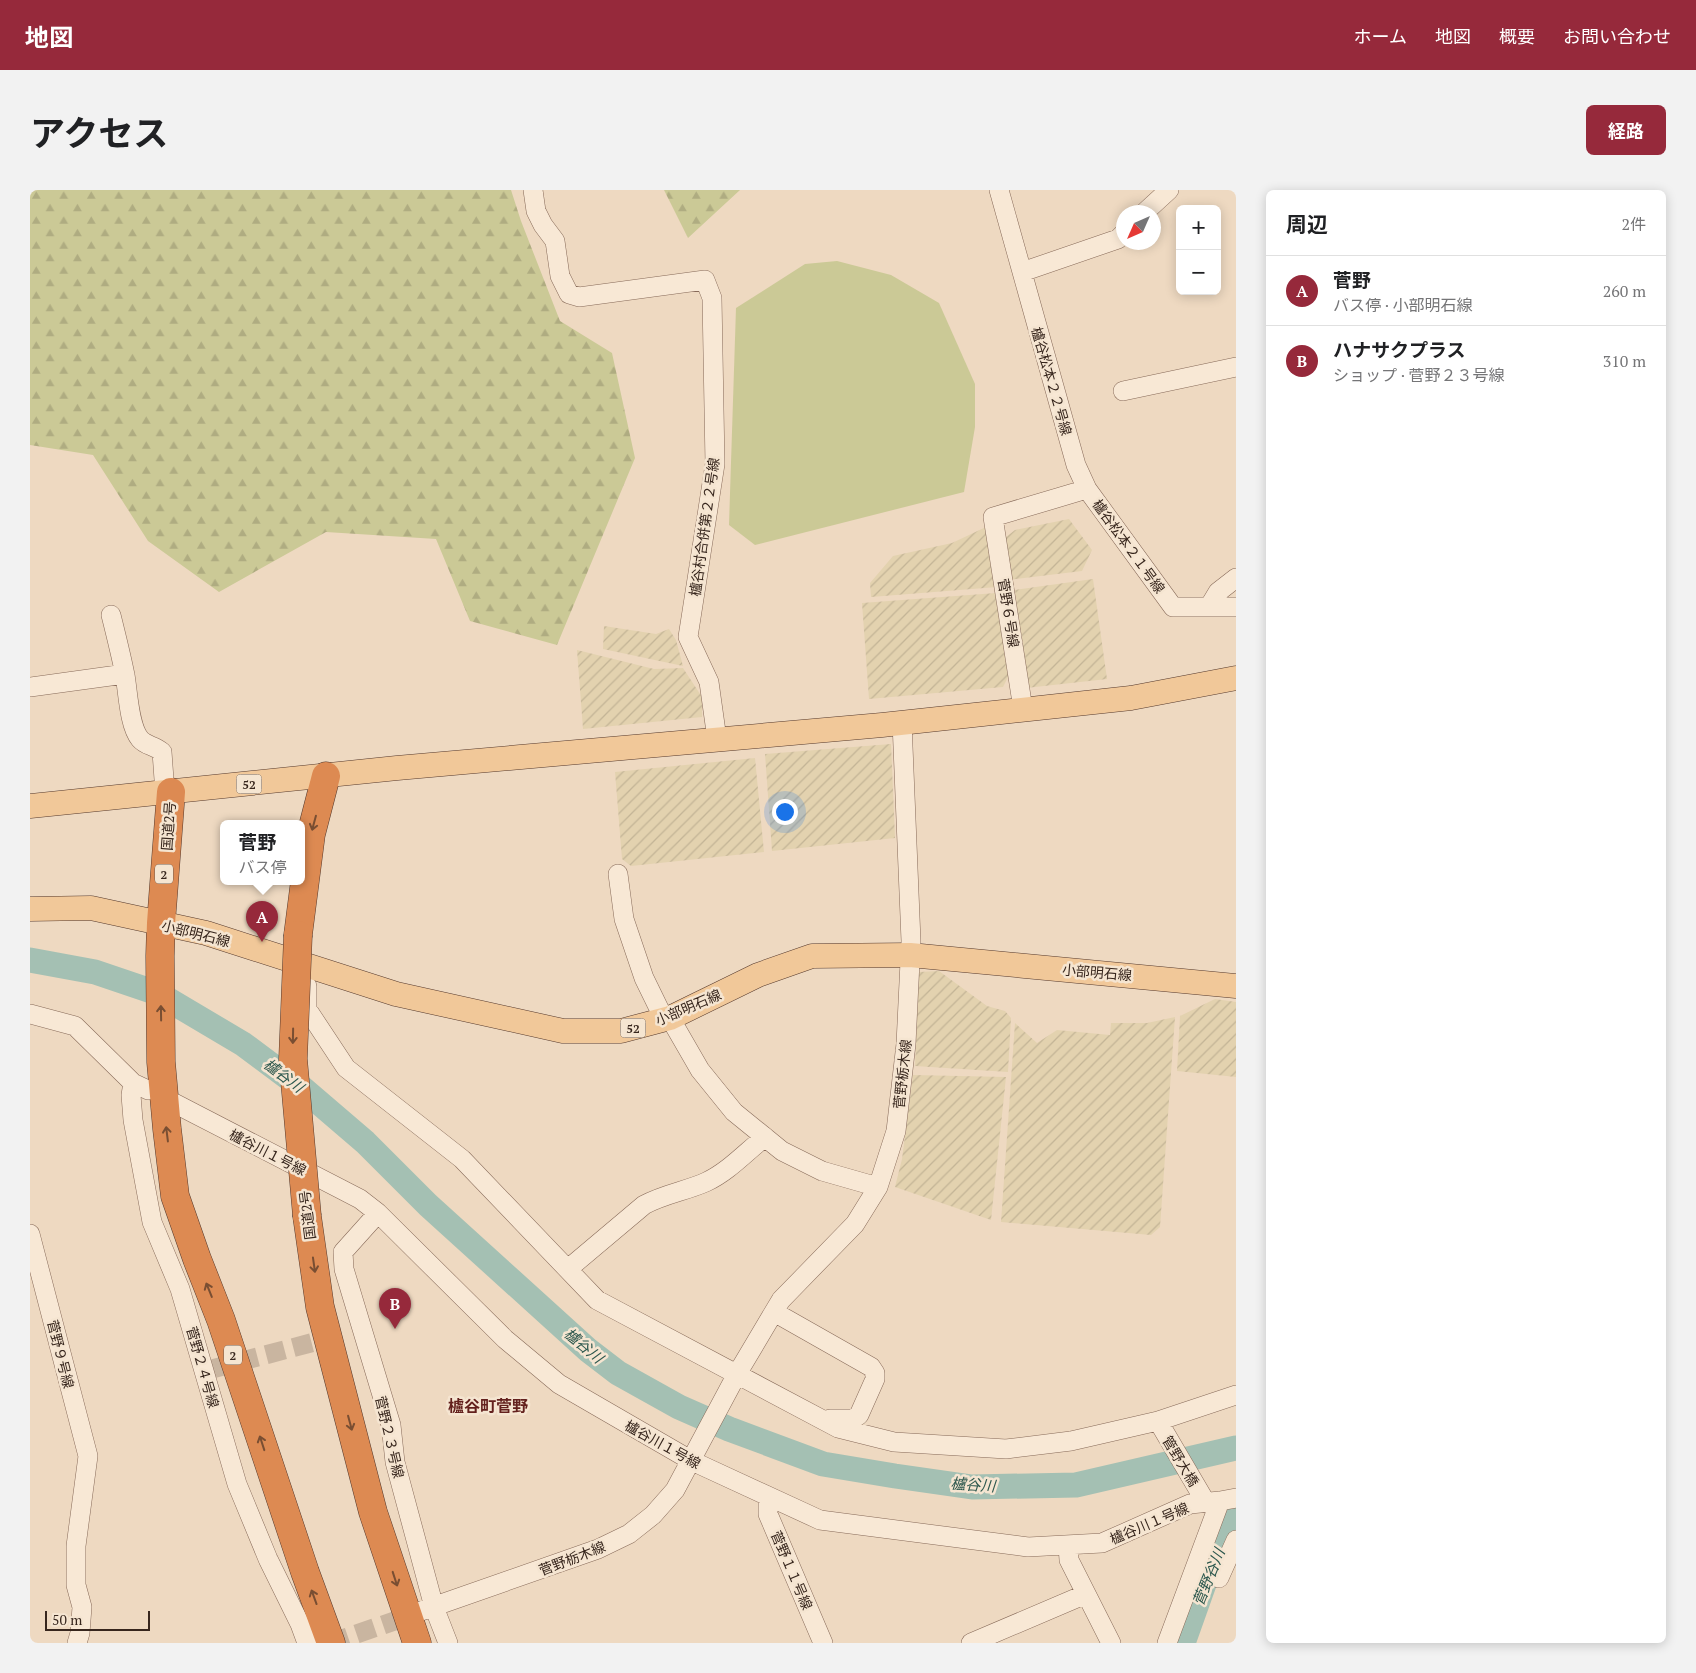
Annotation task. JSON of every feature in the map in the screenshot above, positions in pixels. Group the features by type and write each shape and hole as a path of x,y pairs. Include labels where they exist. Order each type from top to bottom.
{"highway":[{"name":"国道2号","path":"305,881 311,834 326,776"},
{"name":"国道2号","path":"168,792 160,956 162,1062 175,1196 197,1260 221,1320 305,1572 331,1643"},
{"name":"国道2号","path":"304,885 298,935 293,1059 307,1216 320,1307 373,1512 417,1643"}],"main road":[{"name":"52","path":"30,806 1023,710 1131,698 1236,678"},
{"name":"小部明石線","path":"30,909 91,908 206,933 396,994 563,1032 621,1031 667,1018 758,975 812,956 910,955 1236,986"}],"street":[{"name":"櫨谷村合併第２２号線","path":"533,190 536,211 543,225 556,241 560,276 569,294 579,297 705,280 712,298 715,464 688,637 709,682 716,739"},
{"name":"櫨谷松本２２号線","path":"999,190 1076,465 1087,489"},
{"path":"1153,205 1169,190"},
{"path":"1022,272 1116,240"},
{"path":"1123,391 1236,367"},
{"name":"櫨谷松本２１号線","path":"993,517 1087,489 1173,607 1236,607"},
{"name":"菅野６号線","path":"993,517 1023,710"},
{"path":"1213,607 1212,602 1218,592 1236,578"},
{"path":"112,615 134,727 138,738 145,744 156,746 162,752 168,792"},
{"path":"30,687 125,674"},
{"name":"菅野栃木線","path":"428,1609 598,1550 629,1534 652,1515 675,1490 737,1374 781,1300 856,1224 878,1187 896,1131 906,1044 911,941 902,722"},
{"path":"618,874 624,919 644,978 700,1070 734,1112 782,1151 822,1171 878,1187"},
{"path":"307,965 307,1009 346,1068 462,1159 597,1300 838,1428 894,1442 1006,1449 1071,1441 1158,1421 1236,1395"},
{"name":"菅野２４号線","path":"30,1014 75,1026 141,1086 131,1095 133,1120 152,1222 180,1288 208,1369 237,1484 268,1559 300,1624 307,1643"},
{"name":"櫨谷川１号線","path":"174,1103 360,1199 378,1213 505,1339 559,1384 692,1461 820,1520 1028,1547 1102,1543 1190,1504 1220,1500"},
{"path":"568,1269 644,1205 656,1198 686,1190 708,1181 765,1137"},
{"name":"菅野２３号線","path":"378,1213 343,1252 353,1331 391,1425 395,1462 428,1609 448,1643"},
{"name":"菅野９号線","path":"30,1234 88,1456 76,1546 76,1585 82,1607 80,1633 77,1643"},
{"path":"774,1312 871,1367 874,1372 874,1379 859,1415 853,1419 820,1419"},
{"name":"管野大橋","path":"1158,1421 1220,1500"},
{"name":"菅野１１号線","path":"768,1496 768,1514 823,1643"},
{"path":"1167,1643 1220,1500"},
{"path":"1219,1578 1236,1540"},
{"path":"1068,1545 1069,1560 1111,1643"},
{"path":"971,1643 1086,1594"}],"shaded area":[{"path":"1069,519 1092,550 1082,571 1008,580 1002,540 1015,530"},
{"path":"986,527 997,587 871,597 870,583 893,556 952,543"},
{"path":"1093,579 1107,679 1026,688 1015,590"},
{"path":"996,593 1011,671 1003,687 869,699 862,603"},
{"path":"604,626 656,634 669,629 676,640 683,666 603,649"},
{"path":"577,650 654,669 683,668 702,697 702,717 583,729"},
{"path":"891,744 895,838 772,851 765,754"},
{"path":"755,758 764,852 631,866 622,859 615,772"},
{"path":"939,971 987,1006 1005,1011 1011,1018 1008,1072 915,1066 919,972"},
{"path":"1215,999 1236,1002 1236,1077 1177,1071 1180,1016"},
{"path":"1175,1017 1160,1227 1151,1235 1001,1222 1015,1023 1037,1043 1057,1030 1110,1035 1111,1023 1147,1023"},
{"path":"913,1075 1006,1077 991,1220 895,1187 902,1159"}],"green space":[{"path":"30,190 511,190 560,321 612,353 635,458 557,645 470,621 436,539 326,532 219,592 148,541 93,455 30,445"},
{"path":"664,190 740,190 688,238"},
{"path":"837,261 891,275 939,303 975,384 975,427 964,492 755,545 729,525 736,308 805,264"}],"waterway":[{"name":"櫨谷川","path":"30,960 95,972 157,993 243,1044 302,1088 365,1142 428,1205 588,1350 618,1373 679,1407 729,1429 823,1464 972,1487 1076,1485 1236,1448"},
{"name":"菅野谷川","path":"1183,1643 1210,1567 1236,1512"}],"tunnel":[{"path":"212,1369 345,1334"},
{"path":"330,1643 418,1613"}],"place":[{"name":"菅野","path":"262,942"},
{"name":"ハナサクプラス","path":"395,1329"}],"district":[{"name":"櫨谷町菅野","path":"488,1406"}]}
